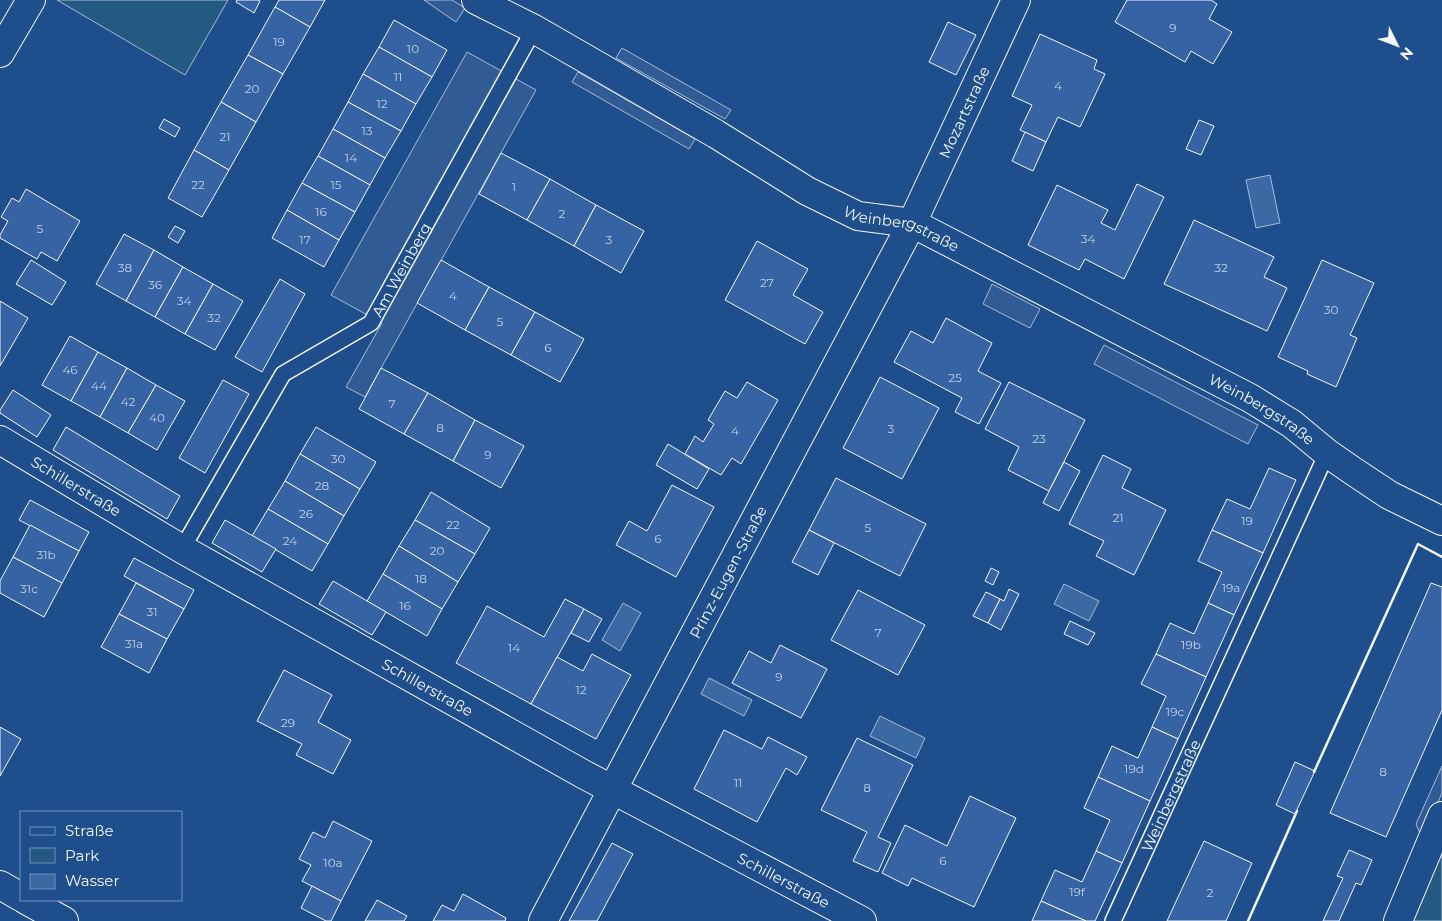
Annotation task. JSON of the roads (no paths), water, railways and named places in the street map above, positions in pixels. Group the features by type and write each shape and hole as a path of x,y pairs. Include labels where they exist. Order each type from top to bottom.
{"street":[{"path":"0,53 31,0"},
{"name":"Weinbergstraße","path":"476,0 534,29 716,134 807,191 858,216 912,223 1250,398 1292,424 1353,472 1389,495 1442,521"},
{"name":"Mozartstraße","path":"912,223 1016,0"},
{"name":"Prinz-Eugen-Straße","path":"543,921 912,223"},
{"name":"Schillerstraße","path":"0,440 182,549 613,790 862,921"},
{"path":"1398,921 1442,816"},
{"path":"0,885 20,896"},
{"path":"28,901 64,921"}],"lane":[{"name":"Am Weinberg","path":"182,549 283,374 371,323 534,29"},
{"name":"Weinbergstraße","path":"1112,921 1327,453"}],"water":[{"path":"1270,175 1280,223 1256,228 1246,180"},
{"path":"1064,584 1099,601 1089,621 1054,604"},
{"path":"623,603 641,613 620,651 602,640"},
{"path":"709,678 752,700 744,716 701,694"},
{"path":"880,716 925,738 916,758 870,736"}]}
